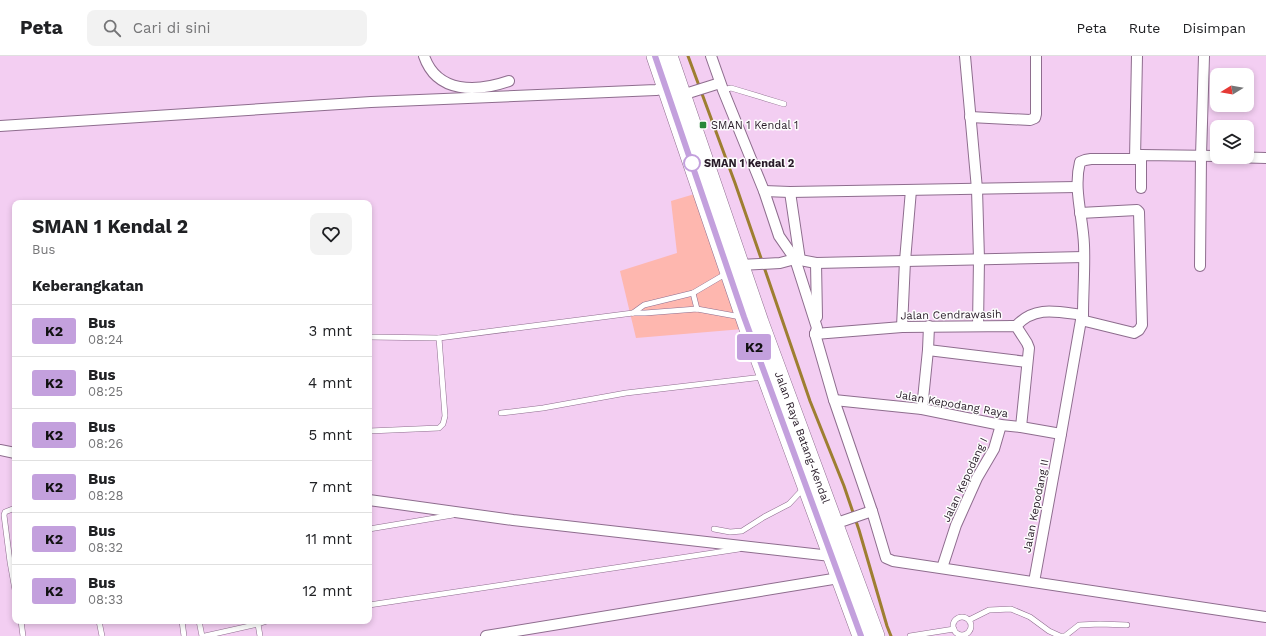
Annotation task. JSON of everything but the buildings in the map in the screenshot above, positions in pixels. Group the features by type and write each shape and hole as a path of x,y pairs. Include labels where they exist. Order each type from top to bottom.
{"highway":[{"name":"Jalan Raya Batang-Kendal","path":"655,56 773,377 806,487 861,636"},
{"name":"Jalan Raya Batang-Kendal","path":"669,56 688,93 734,268 744,317 841,522 876,636"}],"street":[{"path":"424,56 433,73 442,82 457,86 478,88 509,80"},
{"path":"711,56 719,86 764,191 779,236 798,260"},
{"path":"965,56 977,189 979,259 978,326"},
{"path":"970,117 1030,120 1034,118 1036,114 1036,56"},
{"path":"1137,56 1138,157 1141,188"},
{"path":"1200,266 1204,56"},
{"path":"688,93 719,86"},
{"path":"0,126 371,102 656,90 666,88"},
{"path":"1138,157 1210,156"},
{"name":"Jalan Kepodang II","path":"1034,582 1082,318 1084,244 1077,187 1078,169 1080,162 1085,160 1138,157"},
{"path":"1254,158 1266,158"},
{"path":"764,191 790,192 1077,187"},
{"path":"902,327 905,261 911,190"},
{"path":"790,192 798,260 834,400 869,511 886,558 893,561 1266,617"},
{"name":"Jalan Cendrawasih","path":"816,331 929,326 1016,326 1024,318 1037,313 1059,312 1134,333 1141,328 1142,325 1139,212 1136,210 1080,213"},
{"path":"734,268 798,260 816,262 1084,257"},
{"path":"816,262 816,331"},
{"path":"922,409 929,326"},
{"path":"1016,326 1027,343 1028,348 1021,427"},
{"path":"928,350 1027,362"},
{"name":"Jalan Kepodang Raya","path":"834,400 922,409 1001,425 1061,434"},
{"name":"Jalan Kepodang I","path":"942,568 956,525 976,478 994,449 1001,425"},
{"path":"0,450 12,452"},
{"path":"372,500 464,513 831,556"},
{"path":"841,522 869,511"},
{"path":"486,636 839,578"}],"lane":[{"path":"719,86 731,88 784,104"},
{"path":"633,313 644,305 693,293 734,268"},
{"path":"693,293 697,310"},
{"path":"372,337 439,338 633,313 697,310 744,317"},
{"path":"372,431 439,428 443,424 446,416 439,338"},
{"path":"500,413 543,408 626,393 773,377"},
{"path":"714,529 730,532 742,531 764,516 788,504 806,487"},
{"path":"12,509 5,512 4,515 12,562"},
{"path":"372,528 464,513"},
{"path":"372,605 754,547"},
{"path":"969,620 989,610 1011,609 1030,617 1049,631 1061,636 1065,636 1079,625 1127,625"},
{"path":"963,617 969,620 971,626 968,633 962,635 958,634 954,629 954,622 956,619 963,617"},
{"path":"21,624 23,636"},
{"path":"100,624 102,636"},
{"path":"182,624 184,636"},
{"path":"200,624 202,636"},
{"path":"205,636 258,624 260,636"},
{"path":"911,636 954,629"}],"shaded area":[{"path":"698,193 743,329 636,338 620,271 677,253 671,201"}],"waterway":[{"path":"688,56 762,261"},
{"path":"764,267 810,401 844,486 891,636"}],"bus line":[{"name":"K2","path":"655,56 744,317 861,636"}],"place":[{"name":"SMAN 1 Kendal 1","path":"703,125"},
{"name":"SMAN 1 Kendal 2","path":"692,163"}]}
